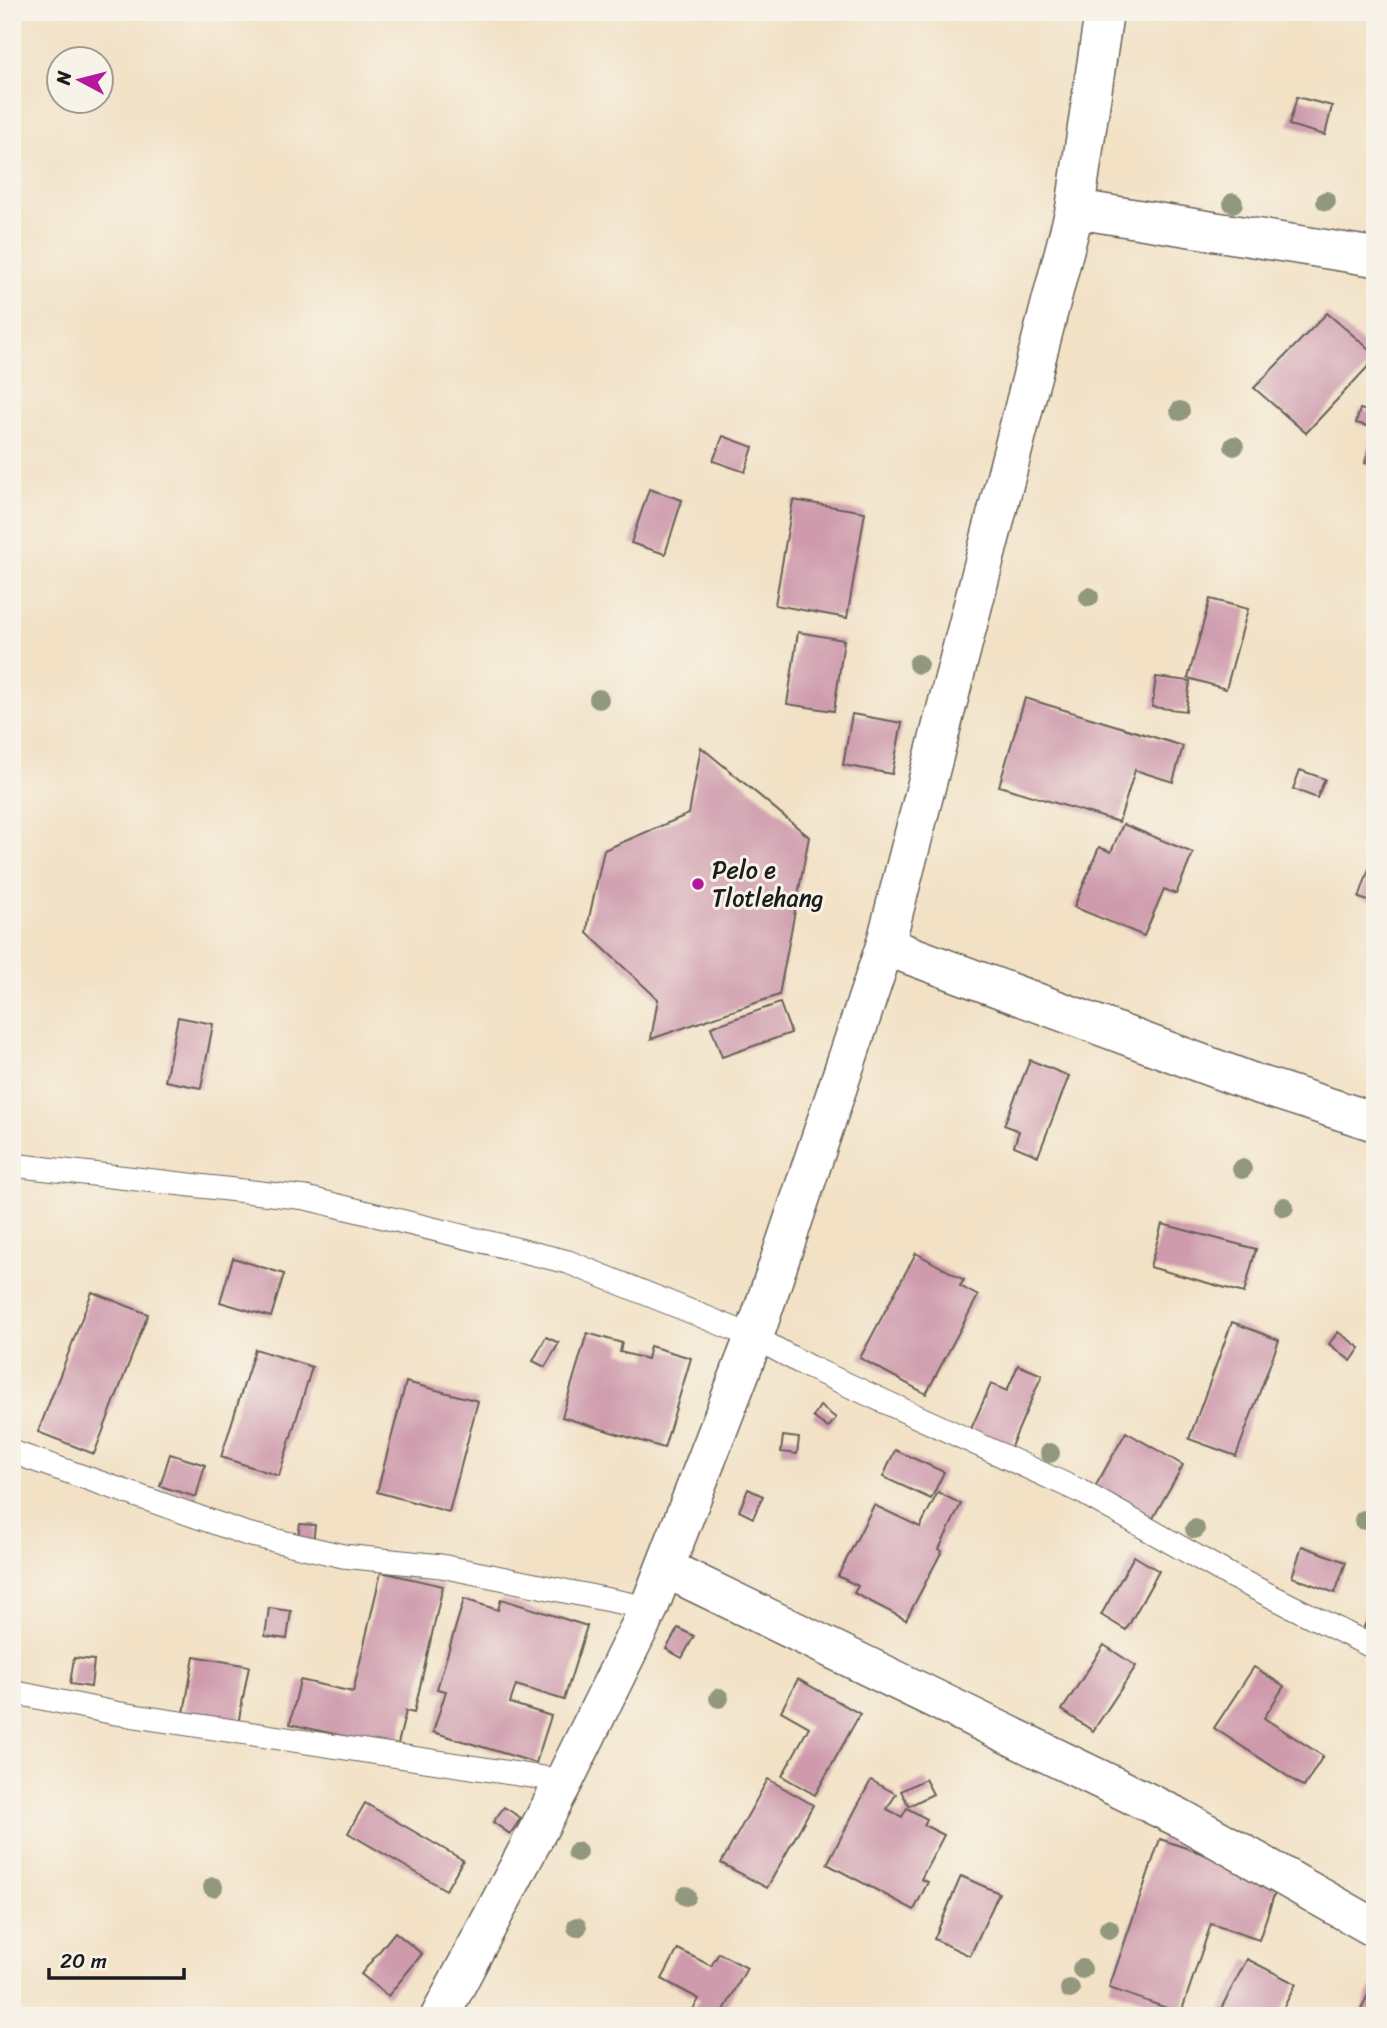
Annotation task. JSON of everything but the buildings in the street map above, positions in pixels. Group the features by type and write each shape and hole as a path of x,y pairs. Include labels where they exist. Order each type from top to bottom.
{"street":[{"path":"440,2016 564,1781 649,1608 754,1337 885,946 1075,209 1104,12"},
{"path":"1075,209 1375,257"},
{"path":"885,946 1254,1083 1375,1122"},
{"path":"665,1568 1180,1818 1375,1928"}],"lane":[{"path":"12,1165 306,1198 568,1262 754,1337 809,1367 1084,1493 1231,1576 1375,1648"},
{"path":"12,1452 247,1534 343,1556 442,1566 649,1608"},
{"path":"12,1692 115,1713 564,1781"}],"place":[{"name":"Pelo e Tlotlehang","path":"698,884"}]}
